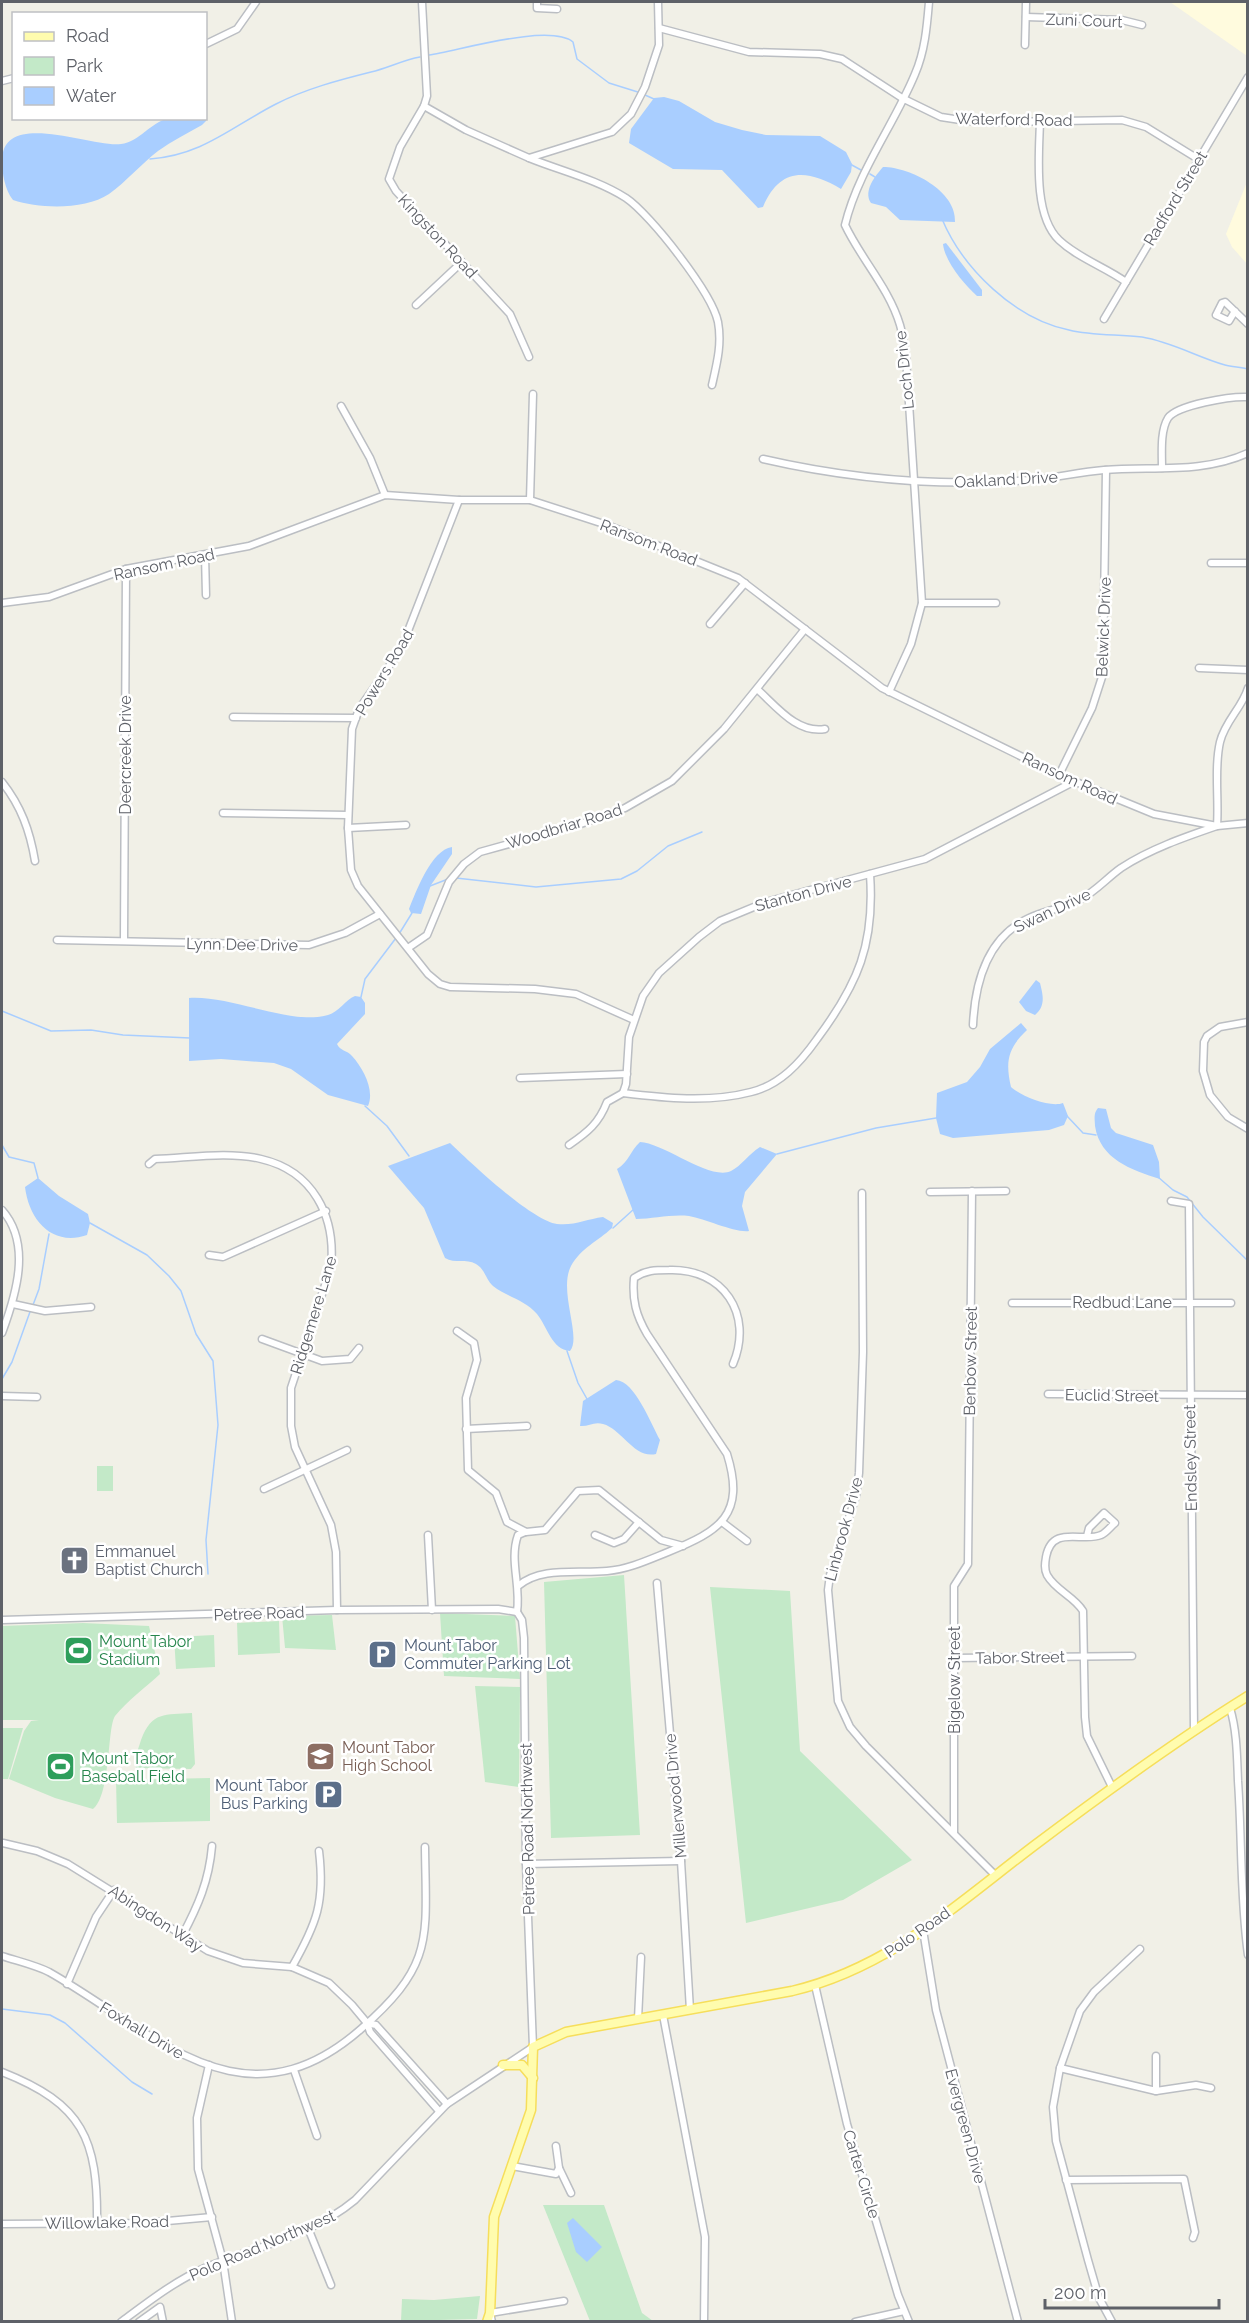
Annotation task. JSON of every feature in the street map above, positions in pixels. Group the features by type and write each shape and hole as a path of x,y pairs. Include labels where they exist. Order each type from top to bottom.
{"main road":[{"name":"Polo Road","path":"533,2047 566,2032 815,1985 863,1967 923,1930 1112,1787 1248,1696"},
{"path":"490,2319 494,2217 531,2110 533,2047"},
{"path":"503,2065 522,2065 533,2079"}],"street":[{"path":"207,44 237,29 256,2"},
{"name":"Kingston Road","path":"422,2 427,96 424,106 400,147 389,179 396,191 510,314 529,357"},
{"path":"537,2 537,8 557,9"},
{"path":"529,158 612,132 631,114 645,87 659,45 658,2"},
{"name":"Loch Drive","path":"889,692 911,644 922,603 906,357 899,324 877,278 856,248 845,225 859,186 915,74 923,48 929,2"},
{"path":"1025,45 1026,2"},
{"name":"Zuni Court","path":"1026,17 1122,20 1142,25"},
{"name":"Waterford Road","path":"659,28 745,51 820,54 842,59 902,98 941,117 967,121 1122,120 1146,127 1198,159"},
{"name":"Radford Street","path":"1104,319 1248,77"},
{"path":"424,106 484,139 604,186 620,195 648,218 709,300 717,319 719,352 712,385"},
{"path":"1040,121 1041,198 1048,227 1060,241 1126,282"},
{"path":"416,305 462,262"},
{"path":"1235,311 1248,324"},
{"path":"530,500 533,394"},
{"path":"1162,468 1164,432 1167,419 1174,412 1231,396 1248,396"},
{"path":"341,406 370,458 385,495"},
{"name":"Oakland Drive","path":"763,459 915,482 1029,480 1106,470 1206,466 1230,461 1248,453"},
{"name":"Belwick Drive","path":"1059,775 1092,708 1103,674 1106,470"},
{"name":"Ransom Road","path":"2,603 49,597 126,569 249,546 385,495 459,500 530,500 607,525 710,565 745,583 865,677 889,692 1059,775 1154,814 1217,826 1248,823"},
{"name":"Powers Road","path":"380,914 366,898 351,870 348,828 350,752 356,718 359,709 401,649 459,500"},
{"path":"205,555 206,596"},
{"path":"1211,563 1248,563"},
{"name":"Deercreek Drive","path":"124,940 126,569"},
{"path":"710,624 745,583"},
{"path":"922,603 996,603"},
{"name":"Woodbriar Road","path":"408,948 427,935 449,882 464,864 480,852 578,825 625,808 649,795 692,764 805,629"},
{"path":"1199,668 1248,670"},
{"path":"1217,826 1220,742 1248,688"},
{"path":"757,689 798,726 813,731 825,729"},
{"path":"233,717 356,718"},
{"name":"Stanton Drive","path":"623,1093 634,1020 643,996 659,973 720,921 766,902 925,859 1075,781"},
{"path":"2,782 17,804 28,827 35,861"},
{"path":"223,813 348,815"},
{"path":"348,828 406,825"},
{"name":"Swan Drive","path":"973,1024 976,997 986,960 991,950 1011,927 1080,900 1120,869 1144,855 1217,826"},
{"path":"569,1145 590,1131 601,1119 607,1102 623,1093 690,1098 734,1095 771,1085 789,1072 832,1019 857,975 869,923 870,874"},
{"path":"380,914 433,979 450,987 535,989 576,994 634,1020"},
{"name":"Lynn Dee Drive","path":"57,940 309,945 338,936 380,914"},
{"path":"1248,1022 1220,1027 1211,1033 1204,1042 1203,1071 1210,1095 1228,1117 1248,1129"},
{"path":"520,1078 627,1074"},
{"name":"Ridgemere Lane","path":"149,1164 155,1159 239,1156 260,1158 285,1168 305,1182 317,1195 326,1211 333,1248 331,1267 291,1388 290,1404 295,1448 331,1525 336,1552 337,1610"},
{"name":"Benbow Street","path":"968,1531 972,1191"},
{"path":"930,1192 1006,1191"},
{"name":"Linbrook Drive","path":"862,1193 863,1352 859,1473 856,1496 830,1575 828,1590 838,1701 846,1720 866,1746 995,1875"},
{"name":"Endsley Street","path":"1171,1201 1189,1204 1194,1730"},
{"path":"2,1210 13,1225 18,1249 18,1271 13,1304 2,1333"},
{"path":"209,1255 223,1257 326,1211"},
{"path":"518,1586 532,1576 608,1571 631,1567 683,1546 702,1538 723,1522 733,1496 734,1476 727,1454 637,1316 632,1295 634,1278 645,1271 680,1270 700,1274 718,1284 732,1300 739,1320 741,1338 733,1364"},
{"name":"Redbud Lane","path":"1012,1303 1231,1303"},
{"path":"13,1304 45,1311 92,1307"},
{"path":"457,1331 474,1343 477,1360 466,1398 468,1470 496,1493 507,1522 526,1532 545,1530 578,1491 600,1490 648,1531 662,1540 683,1546"},
{"path":"262,1340 322,1361 336,1362 350,1359 359,1348"},
{"name":"Euclid Street","path":"1048,1394 1248,1395"},
{"path":"2,1396 37,1397"},
{"path":"466,1430 527,1426"},
{"path":"264,1490 347,1450"},
{"path":"1085,1656 1082,1609 1055,1587 1045,1566 1047,1552 1056,1541 1067,1536 1087,1536 1101,1535 1114,1523 1104,1513 1089,1528 1087,1536"},
{"path":"595,1535 614,1543 624,1539 639,1522"},
{"path":"723,1522 747,1541"},
{"name":"Bigelow Street","path":"954,1833 954,1586 968,1564 968,1531"},
{"name":"Petree Road Northwest","path":"526,1532 518,1535 514,1546 518,1586 517,1612 522,1620 524,1638 526,1864 533,2047"},
{"path":"428,1535 432,1610"},
{"name":"Millerwood Drive","path":"657,1583 681,1861 690,2010"},
{"name":"Petree Road","path":"2,1620 337,1610 498,1609 517,1612"},
{"name":"Tabor Street","path":"1085,1656 1084,1717 1087,1736 1112,1787"},
{"name":"Tabor Street","path":"954,1658 1132,1656"},
{"path":"1230,1708 1236,1748 1242,1847 1242,1900 1248,1955"},
{"name":"Abingdon Way","path":"3,1843 37,1851 68,1864 114,1890 208,1952 243,1963 292,1967 328,1983 367,2023 370,2032 440,2111"},
{"path":"182,1936 203,1896 210,1869 212,1846"},
{"name":"Foxhall Drive","path":"2,1956 47,1971 155,2041 183,2056 247,2074 272,2074 294,2070 338,2049 408,1981 420,1958 426,1929 425,1847"},
{"path":"292,1967 313,1930 321,1902 322,1874 319,1851"},
{"path":"526,1864 681,1861"},
{"path":"67,1984 96,1917 114,1890"},
{"name":"Evergreen Drive","path":"923,1930 936,2010 1017,2322"},
{"path":"1112,2322 1099,2298 1066,2180 1052,2118 1060,2068 1080,2011 1094,1992 1140,1949"},
{"path":"638,2019 640,1957"},
{"name":"Carter Circle","path":"815,1985 847,2124 909,2322"},
{"path":"663,2015 705,2237 704,2322"},
{"name":"Abingdon Way","path":"367,2023 376,2025 447,2104"},
{"name":"Polo Road Northwest","path":"121,2322 153,2298 188,2277 328,2219 354,2200 447,2104 533,2047"},
{"path":"1156,2056 1156,2091"},
{"path":"209,2065 197,2118 198,2169 223,2261 232,2322"},
{"path":"1060,2068 1156,2091 1196,2085 1211,2088"},
{"path":"294,2070 317,2136"},
{"path":"2,2072 41,2090 56,2100 84,2135 95,2167 97,2223"},
{"path":"555,2145 559,2168 571,2193"},
{"path":"512,2166 554,2175 559,2168"},
{"path":"1066,2180 1184,2179 1195,2232 1193,2238"},
{"name":"Willowlake Road","path":"2,2224 180,2222 212,2217"},
{"path":"308,2228 331,2285"},
{"path":"153,2298 160,2307 163,2322"},
{"path":"490,2319 564,2301"},
{"path":"139,2322 160,2307"},
{"path":"855,2322 904,2311"}],"shaded area":[{"path":"1170,2 1247,2 1247,56"},
{"path":"1247,182 1248,264 1232,247 1226,234"}],"green space":[{"path":"97,1466 113,1466 113,1491 97,1491"},
{"path":"624,1575 640,1835 551,1838 544,1582"},
{"path":"710,1587 790,1591 800,1751 912,1860 843,1900 746,1923"},
{"path":"440,1613 515,1616 520,1679 444,1676"},
{"path":"332,1615 336,1650 285,1648 282,1616"},
{"path":"279,1621 280,1653 238,1655 237,1623"},
{"name":"Mount Tabor Stadium","path":"83,1623 149,1626 160,1674 115,1716 112,1723 103,1790 93,1809 55,1798 9,1779 24,1731 31,1721 39,1720 2,1720 2,1626"},
{"path":"214,1635 215,1667 176,1669 174,1637"},
{"path":"475,1686 520,1687 519,1787 485,1782"},
{"path":"192,1713 195,1764 191,1769 136,1768 141,1740 155,1719 160,1716"},
{"path":"2,1728 23,1728 8,1779 2,1779"},
{"path":"210,1778 210,1821 117,1823 116,1780"},
{"path":"543,2205 604,2205 642,2313 653,2321 590,2321"},
{"path":"480,2296 477,2319 401,2321 402,2299 434,2300"}],"water":[{"path":"664,97 679,101 715,122 742,130 766,135 820,136 846,152 852,164 851,172 841,189 829,182 806,175 786,178 770,194 763,207 758,208 722,170 673,169 629,143 631,129 654,98"},
{"path":"163,120 206,120 202,125 158,151 116,189 99,199 75,205 49,206 24,203 13,200 10,196 3,176 2,161 6,145 17,137 32,133 51,134 108,144 121,144 134,140"},
{"path":"883,167 906,171 930,183 948,200 954,211 955,222 900,220 886,207 871,203 869,189"},
{"path":"946,243 982,290 982,296 977,296 956,272 947,258 943,244"},
{"path":"452,847 452,854 431,885 421,914 411,913 409,909 431,863 444,850"},
{"path":"1036,980 1040,983 1043,1000 1041,1008 1035,1015 1026,1011 1019,1002"},
{"path":"355,996 361,997 365,1003 365,1014 337,1044 352,1056 364,1073 370,1093 368,1106 328,1095 291,1069 274,1063 221,1059 189,1061 189,998 223,1001 297,1017 314,1017 332,1013"},
{"path":"1021,1023 1027,1030 1012,1049 1008,1062 1011,1087 1036,1100 1051,1104 1063,1103 1068,1116 1064,1125 1049,1130 953,1138 940,1134 936,1118 937,1093 967,1082 980,1067 990,1049"},
{"path":"1098,1108 1106,1109 1111,1128 1116,1133 1153,1145 1159,1162 1160,1179 1118,1162 1103,1147 1095,1126 1095,1114"},
{"path":"640,1142 661,1148 711,1171 722,1173 735,1169 760,1147 777,1154 745,1192 742,1206 749,1231 736,1230 689,1216 636,1219 617,1169"},
{"path":"450,1143 502,1190 546,1220 557,1224 569,1224 603,1217 613,1223 612,1228 585,1249 571,1266 567,1288 573,1335 570,1351 564,1350 554,1342 541,1319 532,1309 493,1286 479,1266 468,1261 453,1261 445,1258 424,1208 388,1166"},
{"path":"38,1178 59,1196 88,1214 90,1223 87,1235 74,1238 53,1234 37,1220 27,1199 25,1187"},
{"path":"616,1380 630,1388 647,1414 660,1440 656,1454 641,1452 603,1424 580,1426 583,1401"},
{"path":"573,2218 602,2247 587,2262 576,2252 567,2223"}],"waterway":[{"path":"429,55 526,36 562,37 573,42 577,59 609,83 641,93"},
{"path":"150,159 186,152 201,146 276,104 299,94 420,57"},
{"path":"645,95 654,99"},
{"path":"850,164 861,170"},
{"path":"870,174 875,177"},
{"path":"942,219 951,238 977,273 993,289 1029,315 1049,324 1078,332 1153,339 1225,365 1248,369"},
{"path":"456,878 536,887 621,879 637,871 668,846 702,832"},
{"path":"430,886 448,879"},
{"path":"399,934 412,913"},
{"path":"361,997 365,979 396,938"},
{"path":"2,1011 51,1031 91,1030 123,1035 190,1038"},
{"path":"365,1106 387,1126 409,1156"},
{"path":"1067,1116 1083,1133 1096,1135"},
{"path":"777,1154 876,1128 936,1118"},
{"path":"2,1145 9,1157 34,1163 38,1178"},
{"path":"1158,1177 1173,1190 1187,1197 1203,1217 1248,1261"},
{"path":"613,1228 634,1209"},
{"path":"90,1223 147,1255 169,1276 181,1291 196,1334 213,1361 218,1425 206,1540 208,1574"},
{"path":"33,1305 39,1289 49,1234"},
{"path":"2,1379 12,1362 31,1309"},
{"path":"567,1351 578,1383 587,1399"},
{"path":"2,2009 50,2015 65,2023 132,2082 152,2094"}],"place":[{"name":"Emmanuel Baptist Church","path":"74,1560"},
{"name":"Mount Tabor Stadium","path":"78,1650"},
{"name":"Mount Tabor Commuter Parking Lot","path":"383,1654"},
{"name":"Mount Tabor High School","path":"321,1756"},
{"name":"Mount Tabor Baseball Field","path":"60,1767"},
{"name":"Mount Tabor Bus Parking","path":"329,1794"}]}
